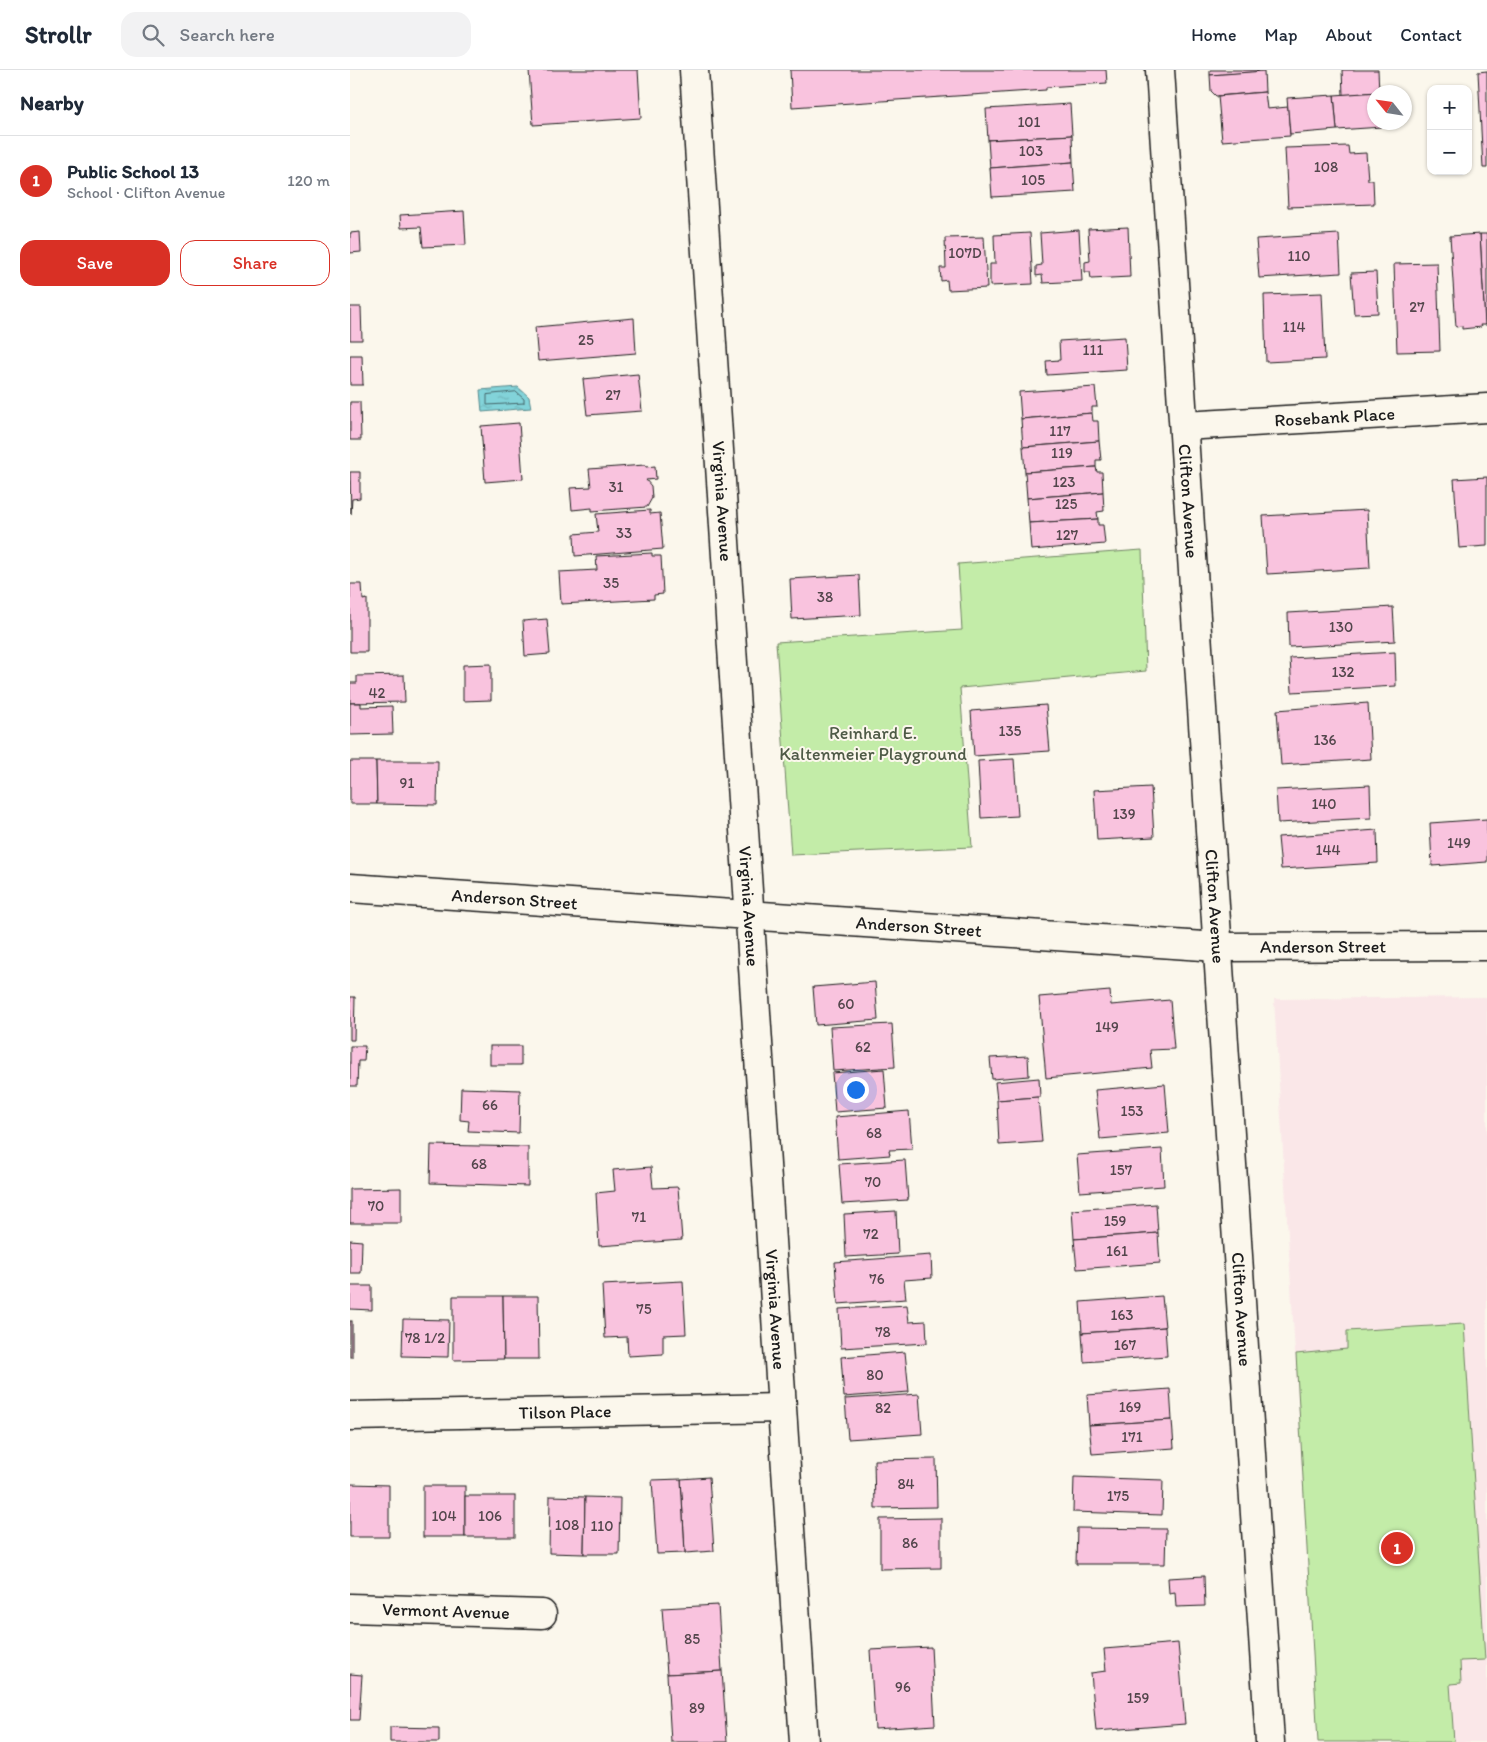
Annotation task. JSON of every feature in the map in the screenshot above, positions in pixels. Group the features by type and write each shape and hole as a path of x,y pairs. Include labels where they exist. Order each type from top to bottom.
{"street":[{"name":"Virginia Avenue","path":"694,70 804,1742"},
{"name":"Clifton Avenue","path":"1160,70 1270,1742"},
{"name":"Rosebank Place","path":"1184,426 1487,408"},
{"name":"Anderson Street","path":"350,888 1218,947 1487,946"},
{"name":"Tilson Place","path":"350,1416 781,1408"},
{"name":"Vermont Avenue","path":"350,1608 542,1614"}],"shaded area":[{"path":"1487,997 1487,1742 1318,1742 1274,999"}],"green space":[{"name":"Reinhard E. Kaltenmeier Playground","path":"1142,550 1146,671 960,688 972,847 791,855 776,642 962,630 958,564"},
{"path":"1464,1324 1485,1660 1460,1661 1461,1683 1450,1684 1454,1742 1318,1742 1296,1354 1347,1349 1347,1331"}],"water":[{"path":"518,387 529,397 531,408 482,412 480,390"}],"building":[{"path":"529,70 638,70 641,118 533,125"},
{"path":"790,70 1106,70 1107,83 1046,87 1046,90 792,107"},
{"path":"1210,70 1258,70 1258,72 1210,75"},
{"path":"1342,70 1378,70 1379,85 1367,85 1367,93 1343,95"},
{"path":"1264,71 1265,92 1216,96 1211,91 1210,75"},
{"path":"1487,71 1487,168 1483,168 1478,72"},
{"path":"1265,92 1267,109 1288,107 1290,136 1222,141 1218,96"},
{"path":"1367,93 1367,128 1337,130 1334,95"},
{"path":"1334,95 1337,130 1290,134 1287,98"},
{"path":"1070,104 1072,135 988,140 986,109"},
{"path":"1072,135 1073,162 990,168 988,140"},
{"path":"1348,146 1349,154 1366,153 1368,180 1373,180 1374,204 1288,207 1285,148"},
{"path":"1073,162 1075,192 992,197 990,168"},
{"path":"464,211 466,245 423,247 421,227 401,228 400,215"},
{"path":"1128,227 1130,277 1091,279 1090,272 1085,272 1085,262 1090,261 1088,229"},
{"path":"1079,230 1082,281 1043,283 1042,275 1036,276 1036,266 1042,265 1040,233"},
{"path":"360,232 361,252 350,253 350,233"},
{"path":"1030,233 1033,284 990,286 990,264 995,264 994,235"},
{"path":"1339,234 1341,273 1259,278 1256,239"},
{"path":"1480,234 1487,234 1487,325 1485,325"},
{"path":"1480,234 1485,325 1462,329 1462,326 1456,327 1450,236"},
{"path":"984,237 987,288 948,290 947,280 941,281 940,268 946,268 945,238"},
{"path":"1437,263 1440,351 1397,352 1394,264"},
{"path":"1376,272 1378,313 1354,314 1351,273"},
{"path":"1322,293 1325,359 1266,362 1264,295"},
{"path":"350,307 361,307 362,340 350,340"},
{"path":"634,318 636,353 538,361 535,327"},
{"path":"1125,337 1127,370 1047,375 1046,361 1060,360 1059,341"},
{"path":"350,355 362,355 363,385 350,385"},
{"path":"638,374 642,411 587,415 583,379"},
{"path":"1095,387 1097,407 1092,407 1092,413 1021,419 1019,392"},
{"path":"350,402 360,402 361,440 350,440"},
{"path":"1092,413 1093,421 1098,421 1099,441 1023,447 1021,419"},
{"path":"519,423 523,479 485,482 481,426"},
{"path":"1099,441 1101,460 1096,460 1096,467 1025,472 1023,447"},
{"path":"645,465 646,467 655,466 656,479 646,480 651,486 652,498 647,507 592,511 592,508 572,510 570,488 591,487 589,469"},
{"path":"1096,467 1097,472 1102,472 1103,492 1027,498 1025,472"},
{"path":"350,472 360,472 360,498 352,499 351,514"},
{"path":"1487,477 1487,546 1459,548 1454,479"},
{"path":"1103,492 1104,511 1097,512 1098,519 1029,523 1027,498"},
{"path":"650,510 650,514 660,513 663,549 575,556 574,534 598,532 596,514"},
{"path":"1367,510 1370,568 1267,574 1263,516"},
{"path":"1098,519 1098,525 1103,525 1105,544 1031,550 1029,523"},
{"path":"652,553 652,556 661,556 663,594 654,595 654,599 561,604 559,572 597,570 596,556"},
{"path":"859,575 861,615 792,619 790,579"},
{"path":"350,584 362,584 363,600 367,599 367,652 350,652"},
{"path":"1393,607 1395,641 1289,647 1288,613"},
{"path":"547,619 550,654 525,656 523,621"},
{"path":"1395,652 1396,686 1292,692 1290,658"},
{"path":"491,664 491,700 463,701 463,665"},
{"path":"404,675 405,702 350,703 350,683 357,683 357,676"},
{"path":"350,703 361,703 361,707 392,706 393,734 350,735"},
{"path":"1368,703 1371,759 1281,765 1277,710"},
{"path":"1046,705 1050,751 974,756 971,711"},
{"path":"1014,759 1018,816 981,818 978,761"},
{"path":"350,761 376,761 377,804 350,804"},
{"path":"376,761 438,761 437,805 377,804"},
{"path":"1370,785 1371,818 1278,823 1276,790"},
{"path":"1151,787 1154,837 1097,840 1094,790"},
{"path":"1487,819 1487,862 1432,866 1430,823"},
{"path":"1377,830 1378,863 1281,869 1278,837"},
{"path":"875,982 878,1020 816,1025 813,987"},
{"path":"1110,991 1111,1005 1170,1000 1174,1049 1150,1050 1152,1068 1046,1078 1039,997"},
{"path":"350,997 355,997 354,1040 350,1040"},
{"path":"892,1024 895,1067 833,1071 830,1027"},
{"path":"350,1046 365,1046 364,1061 358,1061 357,1086 350,1086"},
{"path":"490,1046 521,1046 521,1065 490,1065"},
{"path":"1028,1056 1029,1076 992,1079 990,1058"},
{"path":"884,1069 887,1108 835,1112 832,1073"},
{"path":"1039,1078 1040,1097 997,1100 995,1082"},
{"path":"1165,1084 1169,1133 1100,1139 1095,1090"},
{"path":"461,1088 520,1090 519,1133 468,1131 469,1121 460,1120"},
{"path":"1038,1097 1042,1142 999,1145 997,1100"},
{"path":"909,1111 912,1149 889,1150 890,1155 838,1159 835,1117"},
{"path":"431,1145 528,1147 528,1186 430,1183"},
{"path":"1162,1149 1164,1186 1080,1192 1077,1155"},
{"path":"905,1160 908,1200 842,1204 839,1164"},
{"path":"651,1167 653,1188 678,1187 682,1240 599,1246 596,1193 615,1191 613,1170"},
{"path":"401,1188 401,1223 350,1223 350,1189"},
{"path":"1156,1204 1158,1233 1074,1239 1072,1210"},
{"path":"896,1211 898,1254 846,1257 844,1214"},
{"path":"1158,1233 1160,1263 1077,1269 1074,1239"},
{"path":"350,1240 362,1241 361,1273 350,1273"},
{"path":"931,1255 932,1278 904,1280 906,1299 838,1304 835,1262"},
{"path":"683,1281 686,1334 663,1335 663,1354 628,1356 627,1337 605,1338 602,1285"},
{"path":"350,1286 372,1286 372,1310 350,1309"},
{"path":"453,1296 503,1296 504,1359 453,1360"},
{"path":"503,1296 538,1296 539,1359 504,1359"},
{"path":"1162,1296 1165,1327 1082,1333 1080,1302"},
{"path":"907,1305 909,1322 926,1321 927,1343 841,1348 839,1309"},
{"path":"403,1319 449,1320 448,1357 402,1356"},
{"path":"350,1321 352,1321 352,1357 350,1357"},
{"path":"1165,1327 1167,1356 1084,1362 1082,1333"},
{"path":"905,1352 909,1392 844,1397 841,1357"},
{"path":"1170,1389 1172,1420 1089,1425 1087,1395"},
{"path":"919,1394 922,1434 848,1439 845,1399"},
{"path":"1172,1420 1174,1448 1092,1454 1089,1425"},
{"path":"936,1459 937,1507 875,1508 874,1460"},
{"path":"709,1477 714,1551 685,1553 681,1479"},
{"path":"1074,1477 1163,1480 1162,1515 1073,1512"},
{"path":"681,1479 685,1553 657,1554 652,1480"},
{"path":"350,1484 389,1485 389,1537 350,1537"},
{"path":"423,1486 465,1486 465,1537 423,1537"},
{"path":"465,1496 515,1496 515,1537 465,1537"},
{"path":"550,1496 585,1497 584,1554 549,1553"},
{"path":"585,1497 620,1498 619,1554 584,1554"},
{"path":"941,1518 941,1568 880,1569 880,1519"},
{"path":"1077,1528 1166,1529 1165,1564 1076,1564"},
{"path":"1204,1576 1205,1606 1176,1607 1175,1592 1169,1593 1168,1578"},
{"path":"718,1605 722,1671 667,1674 662,1608"},
{"path":"1178,1643 1185,1724 1096,1731 1091,1673 1106,1671 1104,1649"},
{"path":"931,1647 935,1725 875,1729 870,1650"},
{"path":"722,1671 727,1742 671,1742 667,1674"},
{"path":"350,1674 362,1675 359,1720 350,1720"},
{"path":"390,1727 439,1728 439,1742 390,1742"}],"place":[{"name":"Public School 13","path":"1397,1548"}]}
